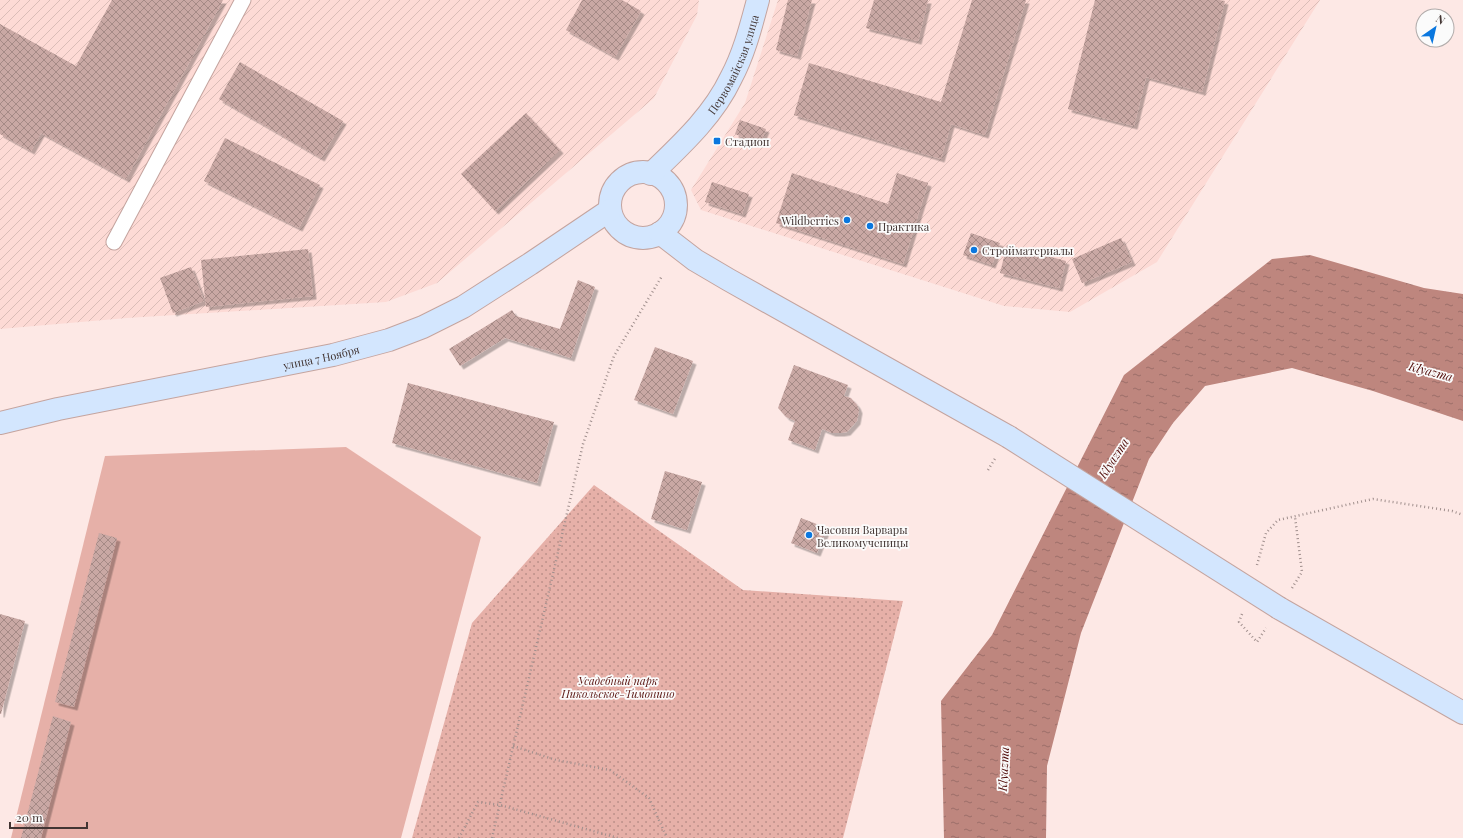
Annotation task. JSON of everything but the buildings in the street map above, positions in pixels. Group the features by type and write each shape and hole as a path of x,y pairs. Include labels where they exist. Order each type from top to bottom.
{"main road":[{"name":"Первомайская улица","path":"651,174 700,124 722,94 731,78 746,41 758,0"},
{"name":"Первомайская улица","path":"569,238 598,199 636,164 700,124"},
{"path":"646,173 651,174 665,182 672,190 675,201 675,211 671,221 660,233 645,238 629,235 616,225 611,215 610,210 612,194 621,181 630,175 646,173"},
{"name":"улица 7 Ноября","path":"0,423 58,409 332,355 389,340 423,327 463,307 610,210"},
{"path":"660,233 695,260 785,312 836,338 1009,436 1279,608 1463,713"}],"lane":[{"path":"114,242 243,0"}],"path":[{"path":"492,838 583,444 614,356 662,276"},
{"path":"1260,552 1266,533 1278,520 1373,499 1463,515"},
{"path":"1292,588 1302,572 1295,517"},
{"path":"514,746 556,760 610,770 649,798 667,838"},
{"path":"459,838 478,802 500,805 618,838"}],"shaded area":[{"path":"0,0 699,0 697,15 654,98 437,283 386,302 127,318 0,329"},
{"path":"778,0 1320,0 1157,262 1070,312 1004,306 701,210 691,190 745,103"}],"green space":[{"path":"346,447 481,537 401,838 11,838 105,456"},
{"name":"Усадебный парк Никольское-Тимонино","path":"594,485 743,590 903,601 843,838 412,838 472,623"}],"water":[{"name":"Klyazma","path":"1310,255 1424,288 1463,294 1463,421 1373,391 1292,368 1205,386 1173,423 1149,459 1081,633 1047,766 1046,838 944,838 941,701 992,635 1124,375 1272,259"}],"place":[{"name":"Стадион","path":"717,141"},
{"name":"Wildberries","path":"847,220"},
{"name":"Практика","path":"870,226"},
{"name":"Стройматериалы","path":"974,250"},
{"name":"Часовня Варвары Великомученицы","path":"809,535"}]}
